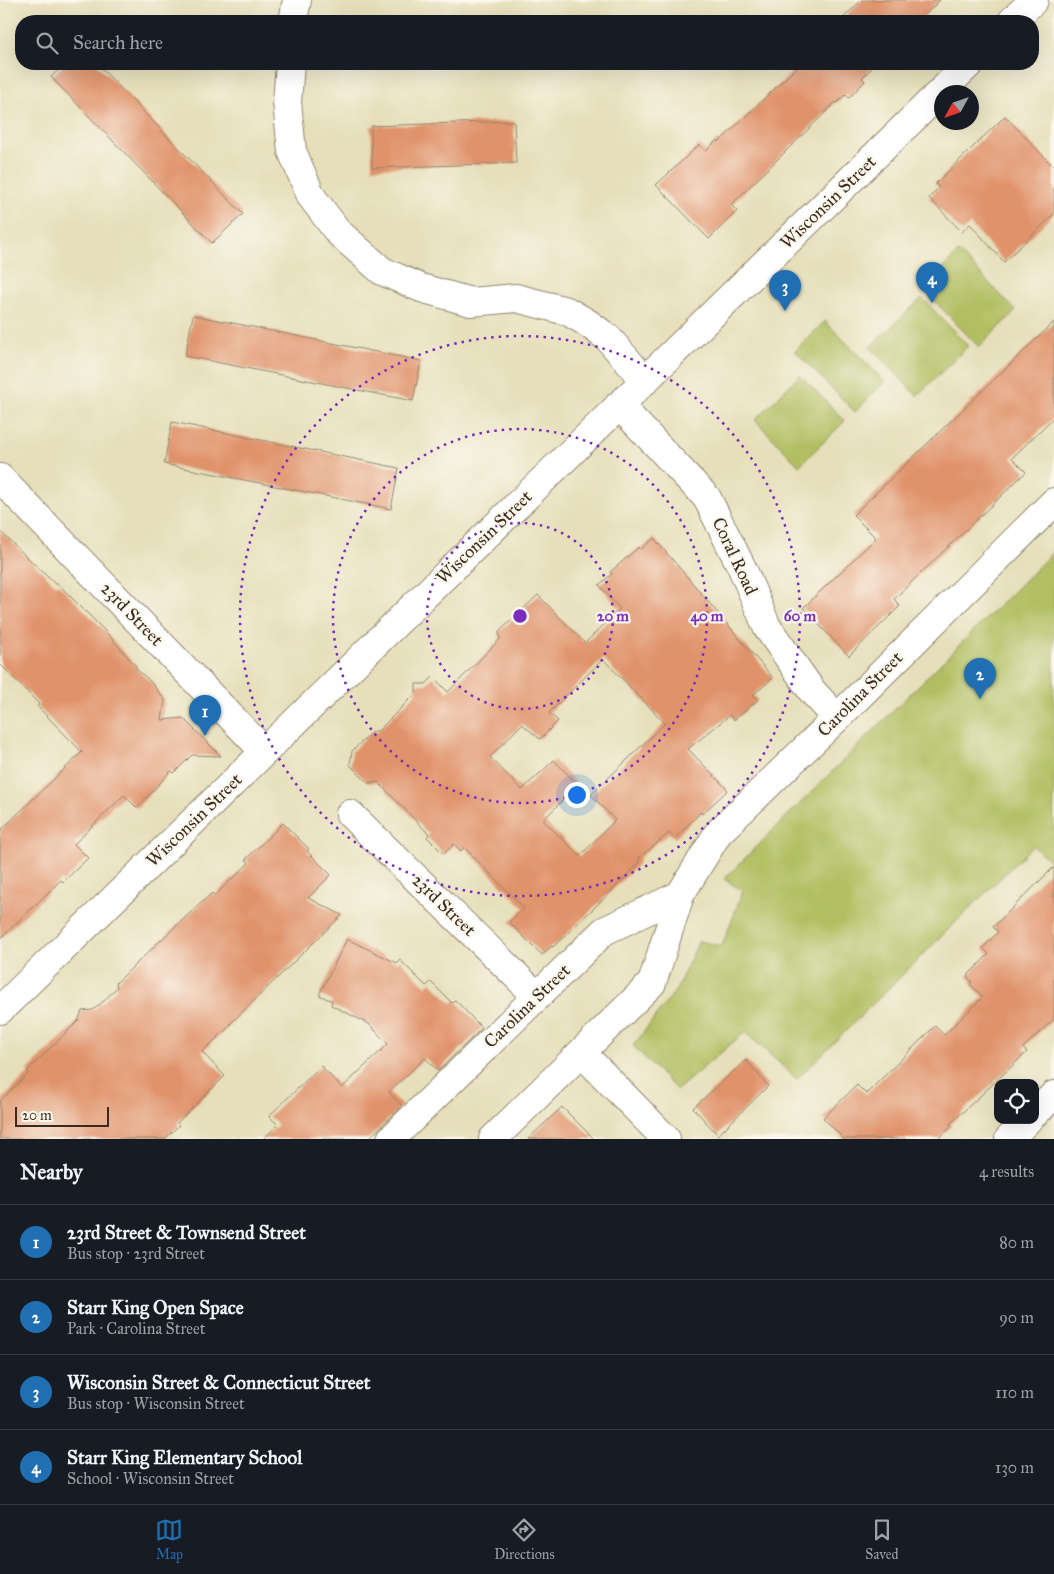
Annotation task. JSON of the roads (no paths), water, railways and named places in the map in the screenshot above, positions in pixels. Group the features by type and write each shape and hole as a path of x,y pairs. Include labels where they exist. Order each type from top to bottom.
{"street":[{"path":"293,15 297,0"},
{"path":"1018,15 1034,0"},
{"path":"290,70 287,102 292,151 311,196 338,232 382,271 421,288 471,302 516,298 567,310 608,338 645,381"},
{"name":"Wisconsin Street","path":"0,1010 963,70"},
{"name":"Coral Road","path":"619,405 707,498 743,570 767,627 812,691 837,718"},
{"name":"23rd Street","path":"0,478 264,751"},
{"name":"Carolina Street","path":"493,1139 652,983 680,895 718,833 837,718 1054,502"},
{"name":"23rd Street","path":"350,814 537,996"},
{"name":"Carolina Street","path":"391,1139 604,931 680,895"},
{"path":"582,1053 666,1139"},
{"path":"1039,1109 1054,1094"},
{"path":"1009,1139 1024,1124"}],"place":[{"name":"Starr King Elementary School","path":"932,303"},
{"name":"Wisconsin Street & Connecticut Street","path":"785,311"},
{"name":"Starr King Open Space","path":"980,699"},
{"name":"23rd Street & Townsend Street","path":"205,736"}]}
